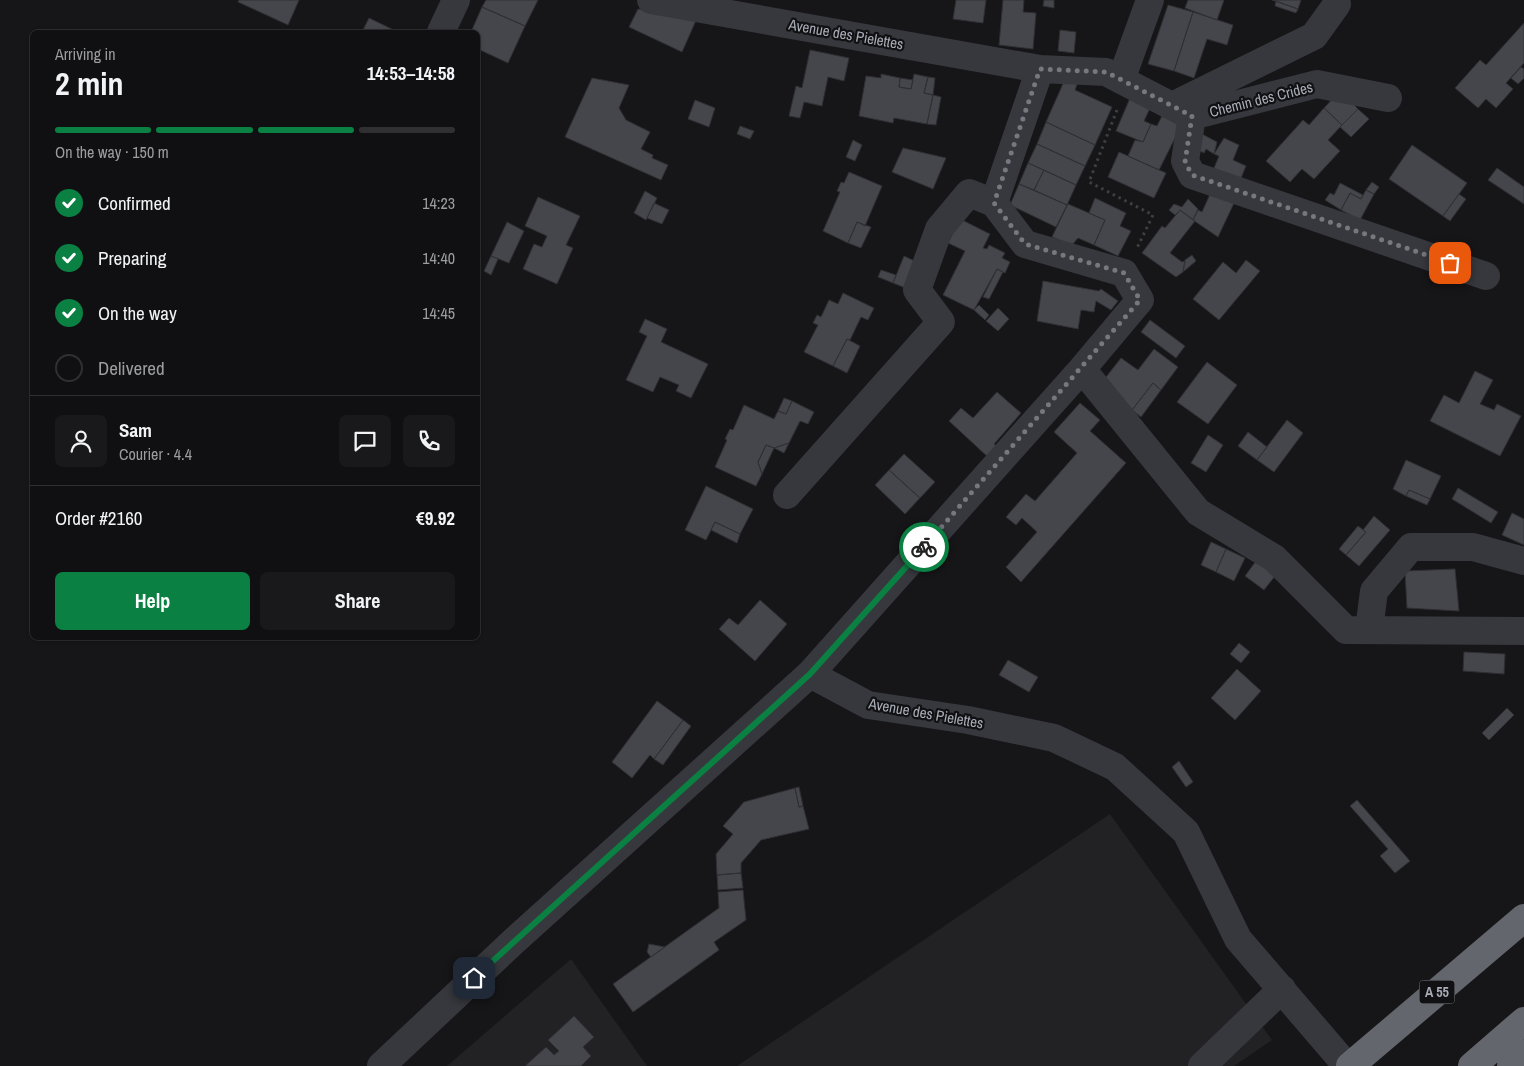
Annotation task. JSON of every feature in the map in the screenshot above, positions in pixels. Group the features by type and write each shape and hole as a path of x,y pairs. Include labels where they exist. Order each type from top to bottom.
{"highway":[{"name":"A 55","path":"1349,1066 1524,918"},
{"path":"1472,1066 1524,1021"},
{"path":"1511,1066 1524,1054"}],"street":[{"path":"442,30 456,0"},
{"name":"Avenue des Pielettes","path":"651,0 1040,69 1106,72 1182,111"},
{"path":"1124,81 1150,0"},
{"path":"1337,4 1314,36 1182,111 1185,162 1192,175 1486,276"},
{"path":"994,203 1040,69"},
{"name":"Chemin des Crides","path":"1182,111 1317,84 1388,98"},
{"path":"380,1066 522,934 810,674 1082,369 1140,300 1124,273 1025,244 994,203 969,193 939,229 917,290 941,322 787,495"},
{"path":"1082,369 1198,512 1274,558 1346,630 1524,631"},
{"path":"1369,630 1374,590 1411,547 1473,547 1524,561"},
{"name":"Avenue des Pielettes","path":"810,674 868,705 968,720 1054,738 1115,767 1186,832 1238,939 1349,1066"},
{"path":"1202,1066 1289,997"}],"path":[{"path":"1124,81 1089,182 1153,215 1124,273"}],"shaded area":[{"path":"1110,814 1272,1040 1234,1066 737,1066"},
{"path":"571,959 647,1066 447,1066"}],"building":[{"path":"239,0 299,0 288,25 238,2"},
{"path":"486,0 538,0 525,26 482,7"},
{"path":"956,0 986,0 983,23 953,19"},
{"path":"1003,0 1024,0 1023,12 1036,13 1033,49 999,45"},
{"path":"1044,0 1054,0 1054,8 1043,6"},
{"path":"1188,0 1224,0 1217,20 1185,8"},
{"path":"1272,0 1301,0 1298,9"},
{"path":"1276,1 1298,9 1296,13 1275,6"},
{"path":"1168,5 1193,12 1174,71 1148,64"},
{"path":"482,7 525,26 508,63 480,50 480,30 472,30"},
{"path":"638,9 698,16 682,52 629,27"},
{"path":"1193,12 1233,25 1227,45 1207,39 1194,78 1174,71"},
{"path":"369,18 394,30 363,30"},
{"path":"1524,23 1524,63 1506,83 1513,89 1496,108 1486,99 1478,108 1455,88 1480,60 1486,65"},
{"path":"1060,30 1076,32 1074,53 1058,51"},
{"path":"810,50 849,58 844,81 828,77 822,106 804,102 800,118 789,116 796,86 802,88"},
{"path":"1521,67 1524,69 1524,78 1518,84 1511,78"},
{"path":"881,74 900,78 899,87 911,89 914,74 928,77 924,93 933,95 927,124 894,118 893,123 859,116 866,76 881,78"},
{"path":"928,77 935,78 933,95 924,93"},
{"path":"1066,77 1079,79 1075,90 1112,107 1095,145 1046,122"},
{"path":"592,78 629,85 619,108 626,120 650,132 641,149 653,155 652,158 668,165 661,180 565,137"},
{"path":"900,78 913,80 911,89 899,87"},
{"path":"1340,91 1358,109 1342,125 1324,108"},
{"path":"933,95 941,97 936,125 927,124"},
{"path":"1130,98 1150,108 1144,121 1151,124 1143,142 1116,131"},
{"path":"695,100 715,108 709,127 688,119"},
{"path":"1324,108 1342,125 1328,140 1340,151 1314,179 1302,169 1290,182 1266,161 1303,120 1309,125"},
{"path":"1358,109 1369,119 1351,137 1340,127"},
{"path":"1162,116 1179,123 1180,128 1159,170 1128,156 1135,140 1143,142 1151,124 1157,126"},
{"path":"1046,122 1095,145 1085,166 1037,144"},
{"path":"740,126 754,131 750,139 737,134"},
{"path":"1200,133 1217,142 1214,154 1206,149 1204,153 1193,147"},
{"path":"1224,138 1239,145 1233,160 1246,166 1238,185 1212,173 1219,156 1214,154"},
{"path":"853,140 862,145 855,161 846,157"},
{"path":"1037,144 1085,166 1076,185 1028,163"},
{"path":"1412,145 1467,183 1443,216 1389,179"},
{"path":"903,148 946,158 933,189 892,172"},
{"path":"1119,152 1166,173 1154,198 1108,177"},
{"path":"1028,163 1044,170 1034,190 1019,184"},
{"path":"1497,168 1524,187 1524,204 1488,180"},
{"path":"1044,170 1076,185 1067,205 1034,190"},
{"path":"849,172 882,186 865,226 857,222 848,243 823,231 840,192 837,191 841,182 844,183"},
{"path":"1372,182 1379,187 1374,194 1366,190"},
{"path":"1340,183 1363,195 1361,199 1350,193 1341,210 1325,200 1330,193 1334,195"},
{"path":"1019,184 1067,205 1056,227 1010,205"},
{"path":"1366,190 1374,194 1360,220 1341,210 1350,193 1361,199"},
{"path":"645,191 657,198 646,220 634,213"},
{"path":"1211,192 1234,203 1218,237 1193,220 1198,210 1202,212"},
{"path":"1459,194 1466,199 1450,221 1443,216"},
{"path":"538,197 580,216 566,245 573,248 557,284 523,269 534,244 542,247 547,236 525,226"},
{"path":"1095,198 1126,213 1120,226 1131,231 1118,256 1094,245 1105,220 1089,213"},
{"path":"1188,199 1198,209 1193,220 1180,210 1175,215 1169,210 1174,204 1182,207"},
{"path":"654,203 669,210 662,224 647,218"},
{"path":"1068,204 1105,220 1094,245 1078,238 1072,245 1052,237"},
{"path":"1180,210 1195,221 1170,253 1182,262 1185,261 1183,272 1176,277 1142,253 1162,226 1165,228"},
{"path":"960,219 990,234 983,248 987,249 989,245 1005,253 1002,258 1010,262 1005,273 997,269 974,310 943,295 965,251 948,243"},
{"path":"507,222 524,231 509,263 491,256"},
{"path":"857,222 871,227 861,248 848,243"},
{"path":"1192,255 1196,261 1183,272 1185,260"},
{"path":"491,256 498,259 491,275 484,271"},
{"path":"904,256 919,263 908,289 893,283"},
{"path":"1246,260 1260,271 1219,320 1193,299 1223,262 1236,273"},
{"path":"997,269 1003,272 989,299 983,297"},
{"path":"881,270 896,275 893,283 878,277"},
{"path":"1043,281 1099,291 1101,289 1118,301 1111,310 1096,301 1094,312 1081,310 1078,329 1037,321"},
{"path":"843,293 874,308 868,320 861,317 850,340 847,339 833,366 804,352 818,325 813,323 817,315 821,317 829,300 838,304"},
{"path":"979,305 989,315 985,320 974,310"},
{"path":"998,308 1009,319 998,331 986,321"},
{"path":"645,319 667,329 661,342 708,364 691,398 676,391 679,385 660,377 653,392 626,380 647,336 639,332"},
{"path":"1150,320 1185,346 1176,358 1141,332"},
{"path":"847,339 860,346 847,373 833,366"},
{"path":"1154,349 1178,367 1161,390 1153,383 1132,410 1099,386 1121,358 1138,370"},
{"path":"1207,362 1237,385 1208,424 1177,402"},
{"path":"1475,371 1493,380 1480,404 1494,410 1497,404 1521,416 1500,456 1430,421 1444,395 1459,403"},
{"path":"1153,383 1161,390 1141,417 1132,410"},
{"path":"997,392 1021,413 994,444 999,448 989,458 949,421 961,408 973,418"},
{"path":"784,398 792,401 786,414 778,411"},
{"path":"792,401 814,412 808,424 800,421 789,443 774,448 766,445 758,462 762,474 756,486 715,467 727,440 725,439 730,429 733,430 744,405 774,419 778,411 786,414"},
{"path":"1080,403 1100,420 1090,431 1126,463 1021,582 1006,567 1037,532 1022,518 1016,525 1006,517 1026,494 1035,501 1077,453 1054,432"},
{"path":"1287,420 1303,433 1274,472 1257,460"},
{"path":"1248,432 1267,447 1257,460 1238,446"},
{"path":"1208,435 1223,445 1206,472 1191,463"},
{"path":"789,443 784,453 774,448"},
{"path":"766,445 774,448 762,474 758,462"},
{"path":"904,454 935,482 920,498 889,470"},
{"path":"1406,460 1441,476 1430,499 1409,490 1406,496 1393,489"},
{"path":"889,470 920,498 905,514 875,485"},
{"path":"706,486 753,509 740,534 715,522 706,540 685,530"},
{"path":"1458,488 1498,512 1491,523 1452,499"},
{"path":"1409,490 1430,499 1427,505 1406,496"},
{"path":"1512,513 1524,519 1524,545 1502,535"},
{"path":"1374,516 1390,530 1359,566 1346,555 1366,532 1363,530"},
{"path":"715,522 740,534 737,543 711,530"},
{"path":"1358,526 1366,532 1346,555 1339,549"},
{"path":"1211,542 1226,549 1216,572 1201,565"},
{"path":"1226,549 1245,558 1234,581 1216,572"},
{"path":"1256,561 1275,576 1264,590 1245,576"},
{"path":"1455,569 1459,611 1407,608 1405,571"},
{"path":"760,600 787,624 755,661 719,629 729,618 738,625"},
{"path":"1239,643 1250,652 1241,663 1230,654"},
{"path":"1464,652 1505,654 1504,674 1463,671"},
{"path":"1008,660 1038,677 1029,692 999,675"},
{"path":"1237,669 1261,691 1235,720 1211,698"},
{"path":"657,701 683,720 654,759 650,755 632,778 612,762"},
{"path":"1507,708 1514,715 1489,740 1482,733"},
{"path":"683,720 691,726 663,765 654,759"},
{"path":"1179,761 1193,782 1186,787 1172,767"},
{"path":"799,787 803,806 799,807 795,788"},
{"path":"795,788 799,807 803,806 809,829 761,840 741,863 741,873 717,875 716,854 733,834 723,826 744,802"},
{"path":"1357,800 1410,861 1395,873 1380,856 1388,849 1350,806"},
{"path":"741,873 743,888 718,890 717,875"},
{"path":"743,890 746,920 714,942 719,950 633,1012 613,984 719,908 718,892"},
{"path":"649,944 665,947 651,957 647,952"},
{"path":"574,1016 594,1037 583,1047 591,1056 581,1066 525,1066 546,1047 554,1055 559,1051 548,1040"}],"way so far":[{"path":"924,547 1082,369 1140,300 1124,273 1025,244 994,203 1040,69 1106,72 1192,116 1185,162 1192,175 1450,263"}],"route":[{"path":"474,978 810,674 924,547"}]}
